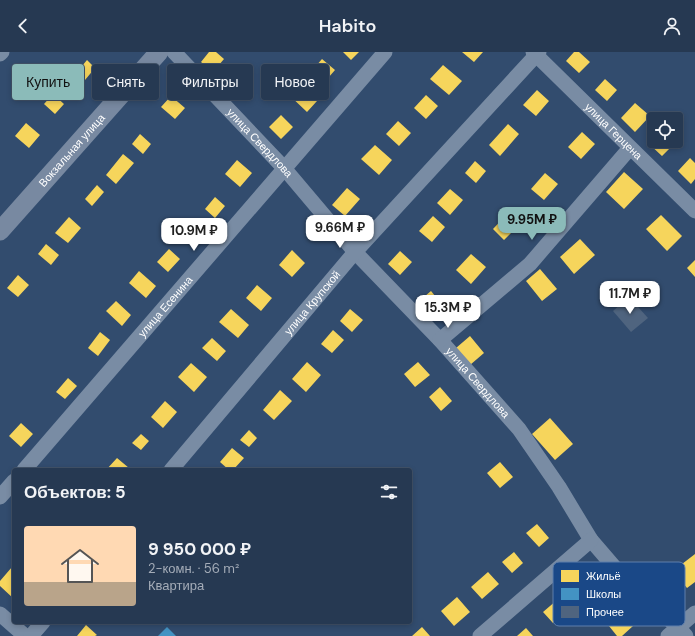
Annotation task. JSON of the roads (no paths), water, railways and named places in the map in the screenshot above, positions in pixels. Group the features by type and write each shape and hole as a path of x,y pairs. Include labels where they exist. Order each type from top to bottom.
{"main road":[{"name":"Вокзальная улица","path":"0,231 159,52"}],"street":[{"name":"улица Свердлова","path":"174,52 284,168 355,252 440,340 519,429 559,487 591,540 610,562"},
{"name":"улица Есенина","path":"26,468 385,52"},
{"name":"улица Герцена","path":"536,53 695,211"},
{"name":"улица Крупской","path":"173,468 355,252 536,53"},
{"path":"440,340 530,264 630,148"},
{"path":"0,497 12,483"},
{"path":"566,562 591,540"},
{"path":"480,636 553,573"},
{"path":"0,614 25,636"},
{"path":"685,625 695,614"},
{"path":"31,636 41,624"}]}
